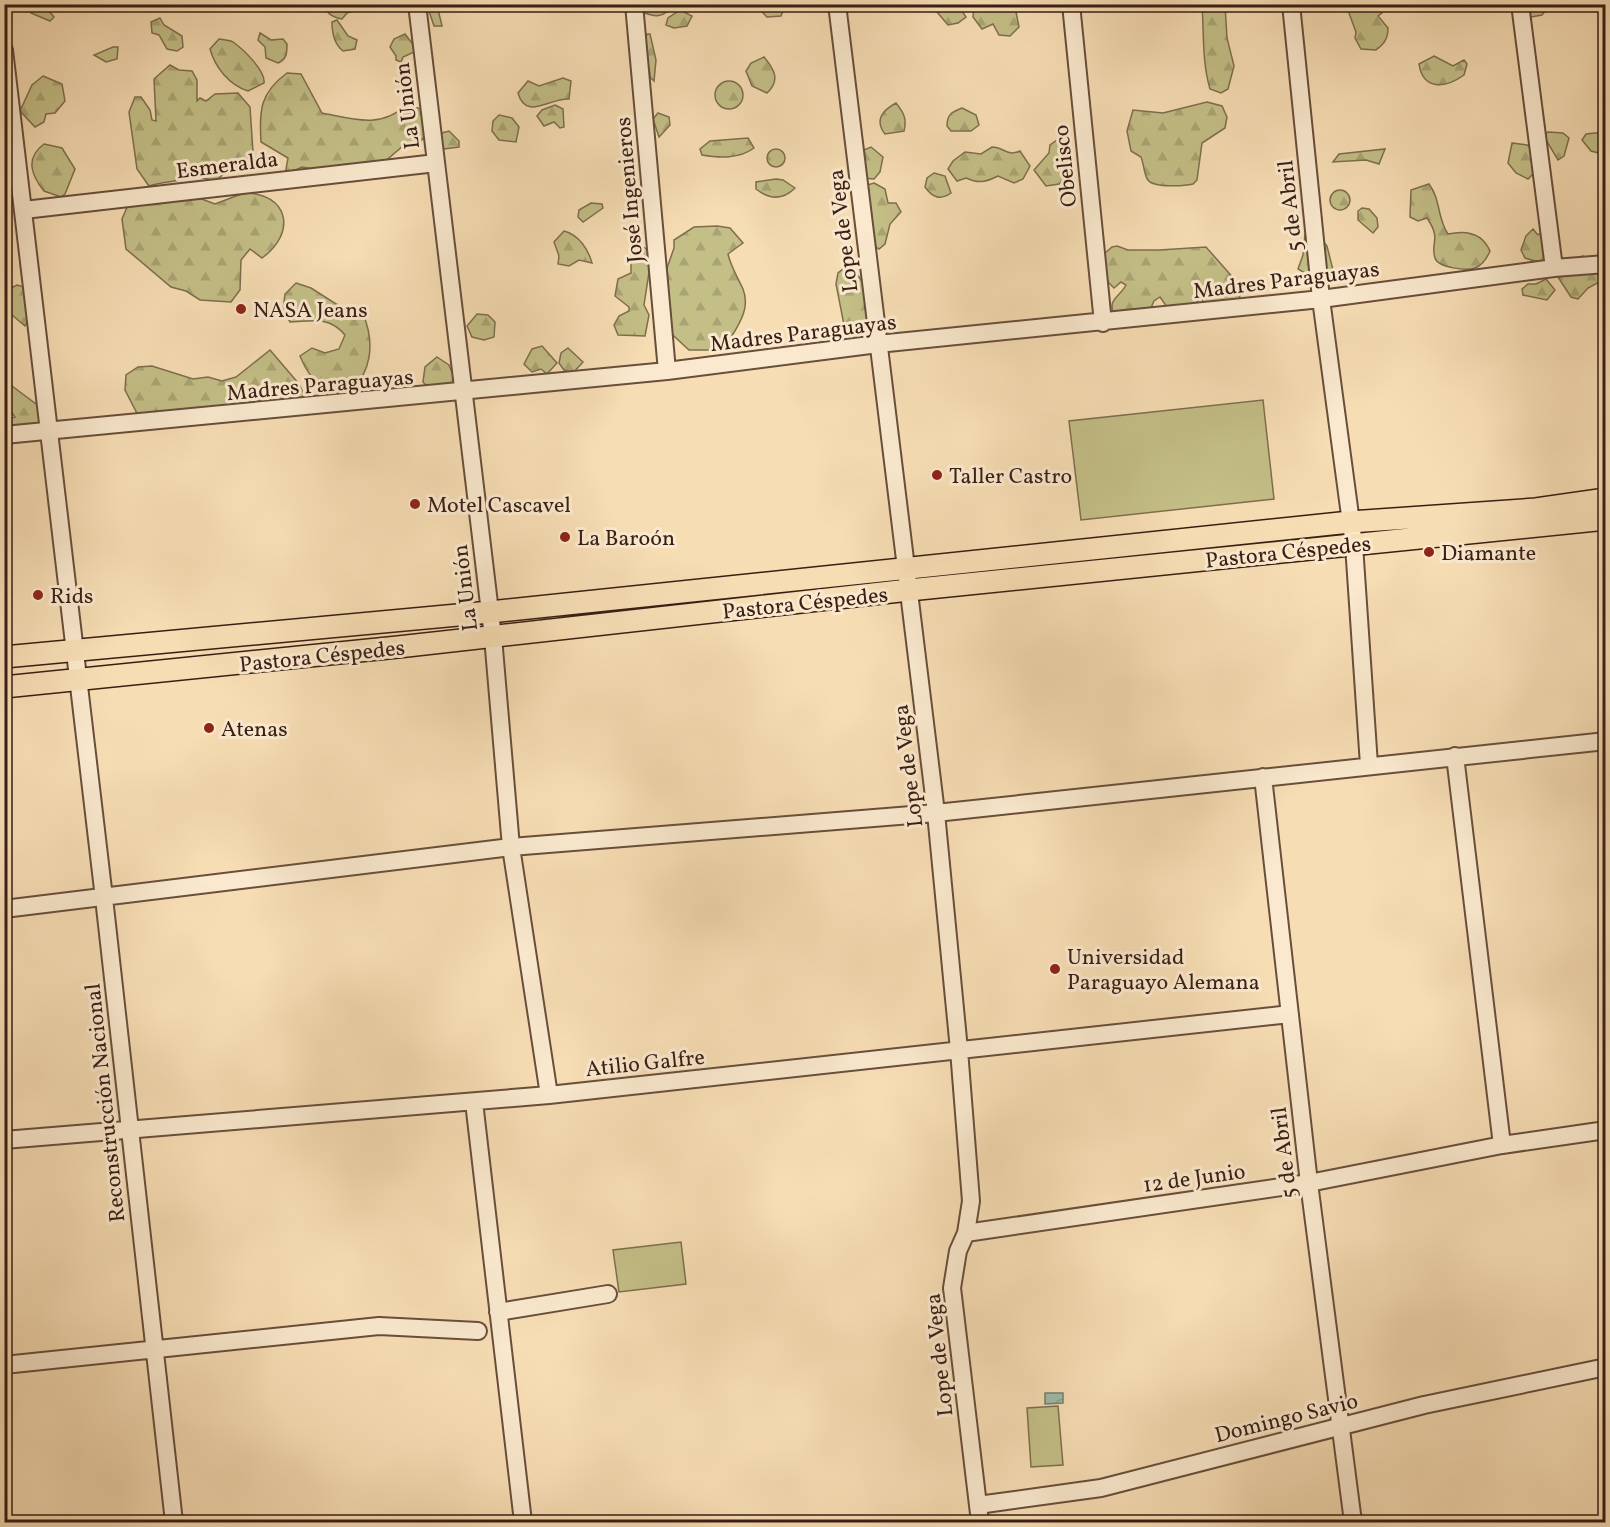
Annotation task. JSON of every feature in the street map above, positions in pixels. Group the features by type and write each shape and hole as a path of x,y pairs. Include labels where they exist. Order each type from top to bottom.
{"main road":[{"name":"Pastora Céspedes","path":"4,657 490,612 1350,522 1536,509 1605,499"},
{"name":"Pastora Céspedes","path":"4,687 493,637 909,590 1605,519"}],"street":[{"name":"La Unión","path":"417,4 493,637 511,847 549,1095"},
{"name":"José Ingenieros","path":"634,4 667,371"},
{"name":"Lope de Vega","path":"837,4 936,813 959,1050 971,1201 966,1233 958,1251 952,1288 980,1522"},
{"name":"Obelisco","path":"1071,4 1103,323"},
{"name":"5 de Abril","path":"1291,4 1322,299 1354,545 1369,765"},
{"path":"1520,4 1554,268"},
{"name":"Reconstrucción Nacional","path":"4,50 104,898 174,1522"},
{"name":"Esmeralda","path":"24,210 436,163"},
{"name":"Madres Paraguayas","path":"4,435 464,393 667,371 878,344 1322,299 1554,268 1605,264"},
{"path":"4,909 511,847 936,813 1605,741"},
{"path":"1455,756 1502,1145"},
{"name":"5 de Abril","path":"1263,777 1309,1183 1353,1522"},
{"name":"Atilio Galfre","path":"4,1140 549,1095 1290,1014"},
{"path":"474,1102 523,1522"},
{"name":"12 de Junio","path":"966,1233 1309,1183 1502,1145 1605,1130"},
{"path":"498,1312 608,1294"},
{"path":"4,1365 379,1326 478,1331"},
{"name":"Domingo Savio","path":"978,1505 1101,1488 1435,1402 1605,1367"}],"green space":[{"path":"1519,4 1548,7 1542,15 1531,17"},
{"path":"31,5 44,5 54,17 50,21 31,13"},
{"path":"324,5 356,5 356,10 347,13 342,19 330,15"},
{"path":"427,5 437,5 442,26 434,26"},
{"path":"639,5 672,5 667,12 657,16 642,12"},
{"path":"761,5 785,5 781,16 767,17 762,12"},
{"path":"945,5 958,5 966,17 958,23 948,25 937,12"},
{"path":"974,5 1000,10 1009,8 1016,12 1019,27 1010,36 999,35 993,24 982,29 973,17"},
{"path":"1202,5 1225,5 1227,38 1234,66 1228,89 1221,93 1210,89 1207,79"},
{"path":"1346,5 1378,5 1382,13 1378,16 1388,28 1385,41 1376,50 1361,49 1355,38 1356,32"},
{"path":"680,10 692,16 687,26 674,28 666,25 668,18"},
{"path":"160,18 164,25 182,36 183,47 177,51 167,49 159,35 152,33 151,22"},
{"path":"337,20 348,36 357,40 355,49 343,51 337,45 332,22"},
{"path":"260,33 271,40 283,39 287,44 287,50 283,60 278,63 266,58 265,47 258,40"},
{"path":"405,34 415,47 414,52 403,57 401,62 396,60 390,47 394,39"},
{"path":"647,34 650,34 656,60 654,81 650,77 645,50"},
{"path":"219,39 233,42 248,55 258,67 264,83 248,91 229,80 219,69 210,49"},
{"path":"118,47 117,59 106,62 94,55"},
{"path":"1434,56 1453,66 1464,60 1467,64 1464,75 1450,83 1430,83 1421,73 1419,64"},
{"path":"764,57 771,66 775,79 767,93 752,86 746,71 751,63"},
{"path":"170,65 179,70 192,71 197,80 197,101 200,98 206,101 215,94 238,93 250,107 253,152 240,167 229,170 215,181 200,177 198,173 187,178 149,186 137,169 129,112 135,97 141,97 150,110 152,120 156,121 154,79"},
{"path":"287,73 301,74 322,113 377,120 387,117 406,105 426,110 426,134 421,141 403,146 383,163 336,173 302,167 285,175 288,158 261,142 260,121 266,95"},
{"path":"43,76 62,84 65,101 55,113 46,114 44,122 35,127 20,111 32,85"},
{"path":"563,78 571,81 569,99 532,107 522,101 518,93 528,81 539,86"},
{"path":"729,81 739,85 743,95 739,105 729,109 719,105 715,95 719,85"},
{"path":"1207,102 1222,106 1227,117 1225,128 1202,143 1197,180 1193,184 1177,186 1151,183 1141,157 1131,151 1127,131 1133,110 1163,113"},
{"path":"896,103 904,116 904,131 885,134 880,120 884,112"},
{"path":"555,105 563,109 564,127 560,128 554,122 544,126 537,116 542,110"},
{"path":"962,108 976,115 979,125 971,131 951,131 947,126 949,116"},
{"path":"658,113 669,117 670,125 659,137 653,119"},
{"path":"499,115 512,118 519,127 516,142 499,140 492,131 493,121"},
{"path":"449,131 459,141 459,147 444,149 438,141 442,133"},
{"path":"1548,132 1563,133 1569,138 1564,156 1558,160 1543,135"},
{"path":"1604,132 1605,151 1602,154 1591,151 1582,140 1586,134"},
{"path":"748,138 754,148 736,156 702,155 700,149 710,141"},
{"path":"1057,140 1067,145 1065,155 1070,161 1069,172 1059,184 1046,186 1034,170 1049,153 1050,145"},
{"path":"1512,143 1527,145 1535,152 1534,173 1528,179 1516,173 1508,163"},
{"path":"44,144 62,148 75,169 65,194 61,197 44,191 33,173 34,155"},
{"path":"871,147 883,157 880,172 874,179 862,178 852,155"},
{"path":"992,147 1012,153 1020,151 1030,166 1023,179 1014,183 998,176 982,181 966,178 957,181 948,169 953,161 965,152 981,154"},
{"path":"772,149 780,149 785,154 783,165 772,167 767,162 767,154"},
{"path":"1385,149 1379,164 1366,160 1333,162 1339,154"},
{"path":"934,173 945,176 951,193 940,197 933,195 925,187 927,178"},
{"path":"783,180 795,188 786,195 776,197 766,195 756,189 756,182"},
{"path":"874,183 885,189 888,203 896,203 901,212 890,224 885,244 879,249 876,247 867,215 864,186"},
{"path":"1429,184 1448,234 1461,232 1473,234 1487,245 1490,251 1478,267 1460,269 1441,264 1435,258 1434,231 1427,218 1418,221 1410,217 1411,190"},
{"path":"1336,190 1344,190 1350,196 1350,204 1344,210 1336,210 1330,204 1330,196"},
{"path":"244,193 259,195 271,200 279,207 284,226 273,248 262,258 250,249 241,260 240,290 231,302 200,300 186,291 171,287 126,249 122,219 128,205 188,194 215,204"},
{"path":"591,203 602,204 603,208 583,222 578,217 579,210"},
{"path":"1362,208 1369,209 1377,218 1378,227 1373,233 1358,220 1358,211"},
{"path":"694,227 730,228 743,243 728,254 743,289 744,313 724,350 689,350 662,325 666,271 674,248 674,240"},
{"path":"1533,229 1537,234 1546,235 1545,264 1525,258 1521,250 1526,236"},
{"path":"564,231 582,243 592,263 579,260 569,266 558,264 559,256 554,242"},
{"path":"1305,234 1318,235 1327,246 1334,274 1318,281 1298,269 1303,255"},
{"path":"642,246 652,253 644,305 649,315 645,336 618,335 614,325 619,316 629,311 629,307 615,296 618,279 631,273 631,254"},
{"path":"1117,246 1128,250 1206,247 1243,289 1236,305 1206,305 1201,298 1194,305 1167,307 1160,297 1154,301 1150,310 1114,315 1113,302 1126,285 1121,282 1114,288 1105,279 1103,255 1112,247"},
{"path":"1583,256 1602,275 1601,281 1588,288 1578,299 1571,297 1558,277 1561,269 1567,263"},
{"path":"847,266 854,271 863,284 874,324 852,333 845,330 836,284 838,273"},
{"path":"1546,279 1555,290 1547,300 1523,295 1522,289 1528,284 1536,284"},
{"path":"296,283 311,288 336,304 363,314 369,337 369,358 363,374 353,386 341,392 327,390 313,378 300,356 312,348 325,353 339,349 345,335 327,322 290,322 283,310 285,294"},
{"path":"17,285 31,289 35,314 25,326 5,309 5,291"},
{"path":"477,314 488,315 495,322 494,337 484,340 472,337 467,326"},
{"path":"542,346 557,363 547,374 541,369 532,372 524,364 532,349"},
{"path":"568,348 583,362 573,373 564,370 559,363 561,353"},
{"path":"270,350 299,384 305,397 296,408 142,423 125,390 126,375 138,367 152,366 193,379 208,377 222,381 236,377"},
{"path":"437,357 449,365 460,392 433,393 423,382 425,367"},
{"path":"12,386 44,410 48,421 5,436 4,420 15,417 5,403 5,387"},
{"path":"1263,400 1274,499 1081,520 1069,421"},
{"path":"681,1242 686,1284 619,1292 613,1250"},
{"path":"1058,1406 1063,1465 1031,1467 1027,1408"}],"water":[{"path":"1045,1393 1063,1393 1063,1403 1045,1404"}],"place":[{"name":"NASA Jeans","path":"241,309"},
{"name":"Taller Castro","path":"937,475"},
{"name":"Motel Cascavel","path":"415,504"},
{"name":"La Baroón","path":"565,537"},
{"name":"Diamante","path":"1429,552"},
{"name":"Rids","path":"38,595"},
{"name":"Atenas","path":"209,728"},
{"name":"Universidad Paraguayo Alemana","path":"1055,969"}]}
